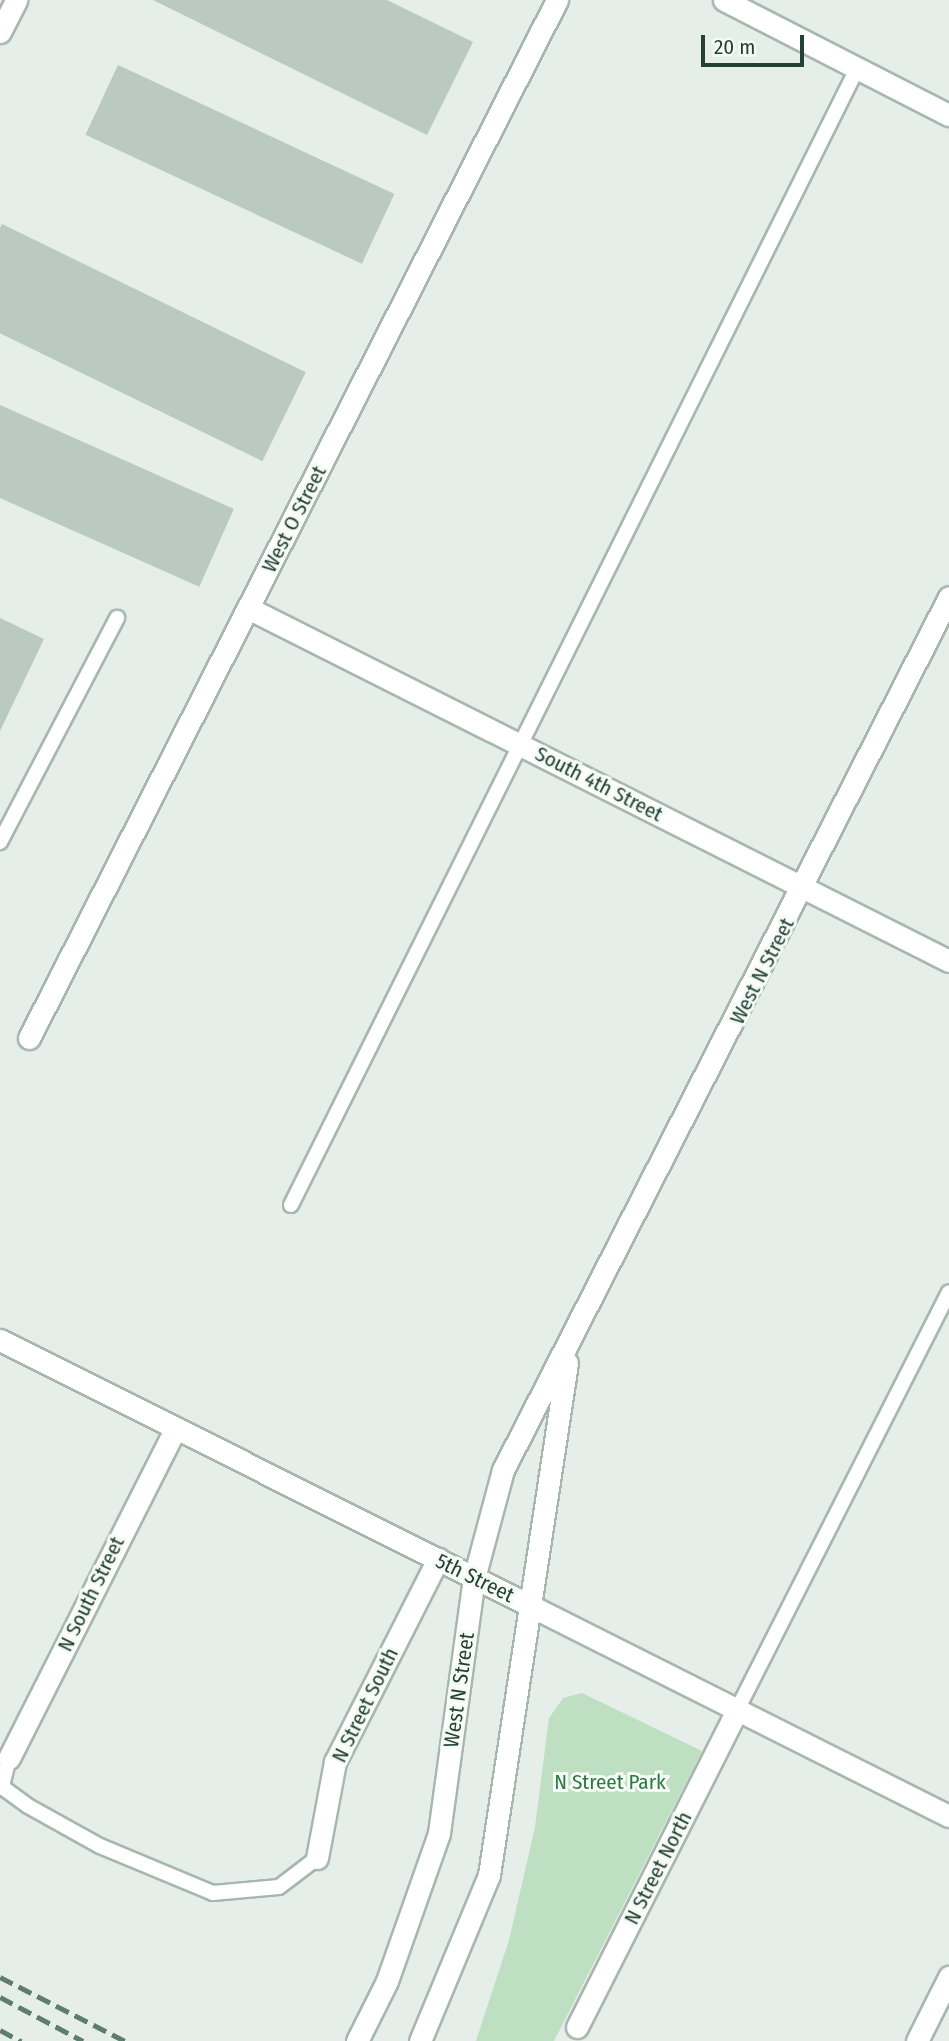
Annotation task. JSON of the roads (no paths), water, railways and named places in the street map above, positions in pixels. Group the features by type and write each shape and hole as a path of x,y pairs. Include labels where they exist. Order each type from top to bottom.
{"street":[{"path":"0,32 16,0"},
{"name":"West O Street","path":"29,1038 557,0"},
{"path":"724,0 949,115"},
{"name":"West N Street","path":"357,2041 387,1981 439,1833 474,1578 503,1470 806,887 949,597"},
{"name":"South 4th Street","path":"248,608 949,961"},
{"name":"5th Street","path":"0,1340 949,1816"},
{"name":"West N Street","path":"420,2041 489,1875 570,1343"},
{"name":"N South Street","path":"9,1758 175,1429"},
{"name":"N Street South","path":"317,1858 335,1762 438,1559"},
{"name":"N Street North","path":"577,2027 738,1708"},
{"path":"918,2041 949,1977"}],"lane":[{"path":"291,1205 517,743 857,69"},
{"path":"0,842 117,618"},
{"path":"738,1708 949,1292"},
{"path":"9,1758 2,1787 28,1805 111,1851 213,1893 279,1887 317,1858"}],"railway":[{"path":"0,1977 125,2041"},
{"path":"0,1997 83,2041"},
{"path":"0,2030 21,2041"}],"park label":[{"name":"N Street Park","path":"610,1782"}]}
